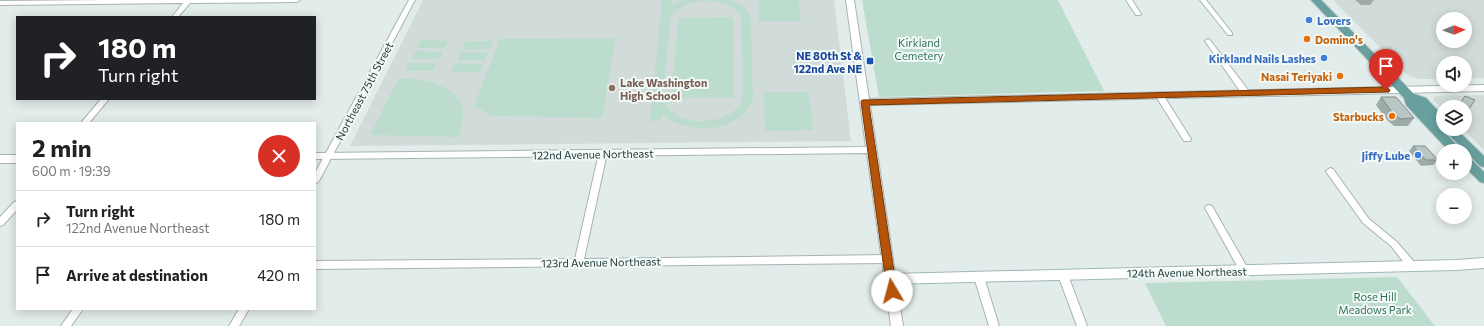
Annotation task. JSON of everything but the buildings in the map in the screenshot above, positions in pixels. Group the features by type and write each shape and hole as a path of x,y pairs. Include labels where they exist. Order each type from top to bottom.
{"main road":[{"path":"1316,0 1407,93 1422,101 1436,116"},
{"path":"1407,93 1410,102 1449,144"},
{"path":"1456,136 1484,163"},
{"path":"1472,167 1484,179"},
{"name":"124th Avenue Northeast","path":"890,279 1484,263"}],"street":[{"path":"0,3 297,0"},
{"name":"Northeast 75th Street","path":"316,179 412,0"},
{"path":"850,0 897,326"},
{"path":"1129,0 1138,14"},
{"path":"1203,0 1230,34"},
{"path":"176,16 188,1"},
{"path":"1208,41 1245,92"},
{"path":"865,102 1245,92 1407,93 1484,88"},
{"path":"1159,95 1187,139"},
{"path":"86,122 104,100"},
{"name":"122nd Avenue Northeast","path":"316,156 871,150"},
{"path":"579,263 603,154"},
{"path":"0,160 16,159"},
{"path":"1330,171 1366,221 1394,244 1412,266"},
{"path":"0,223 16,205"},
{"path":"1209,208 1244,270"},
{"name":"123rd Avenue Northeast","path":"316,265 888,260"},
{"path":"1063,274 1082,326"},
{"path":"979,277 994,326"},
{"path":"66,326 77,310"},
{"path":"234,326 243,310"}],"shaded area":[{"name":"Lake Washington High School","path":"423,0 834,0 851,141 350,146"},
{"path":"1333,0 1484,0 1484,78 1472,78 1472,56 1436,56 1436,79 1418,79 1406,74"},
{"path":"1484,95 1484,150 1470,136 1472,136 1472,100 1436,100 1436,103 1433,100 1435,96"}],"green space":[{"path":"662,0 672,0 672,5 682,0 732,0 745,8 751,21 753,99 747,111 726,125 713,128 686,126 662,115 661,121 650,121","holes":["706,1 729,5 734,8 741,17 743,94 739,106 730,114 717,119 703,121 688,119 676,115 667,106 663,94 671,17 677,10 688,4"]},
{"path":"758,0 799,0 801,21 759,21"},
{"name":"Kirkland Cemetery","path":"862,0 1058,0 1104,91 879,97"},
{"path":"733,17 734,98 672,98 678,18"},
{"path":"612,38 615,40 602,118 492,116 474,106 500,39"},
{"path":"421,40 448,41 445,48 417,48"},
{"path":"465,41 493,41 489,49 462,49"},
{"path":"416,51 443,52 439,59 412,59"},
{"path":"460,52 488,52 485,60 457,60"},
{"path":"409,63 437,63 433,71 405,71"},
{"path":"455,63 483,64 480,72 451,72"},
{"path":"413,78 437,84 457,97 463,112 458,137 374,135 371,133 398,79"},
{"path":"763,92 809,92 813,130 765,131"},
{"name":"Rose Hill Meadows Park","path":"1397,277 1435,326 1166,326 1145,283"}],"place":[{"name":"Lovers","path":"1309,20"},
{"name":"Domino's","path":"1307,39"},
{"name":"Kirkland Nails Lashes","path":"1324,58"},
{"name":"NE 80th St & 122nd Ave NE","path":"870,61"},
{"name":"Nasai Teriyaki","path":"1340,76"},
{"name":"Lake Washington High School","path":"612,88"},
{"name":"Starbucks","path":"1392,116"},
{"name":"Jiffy Lube","path":"1418,155"}],"route":[{"path":"892,291 865,102 1386,90"}]}
